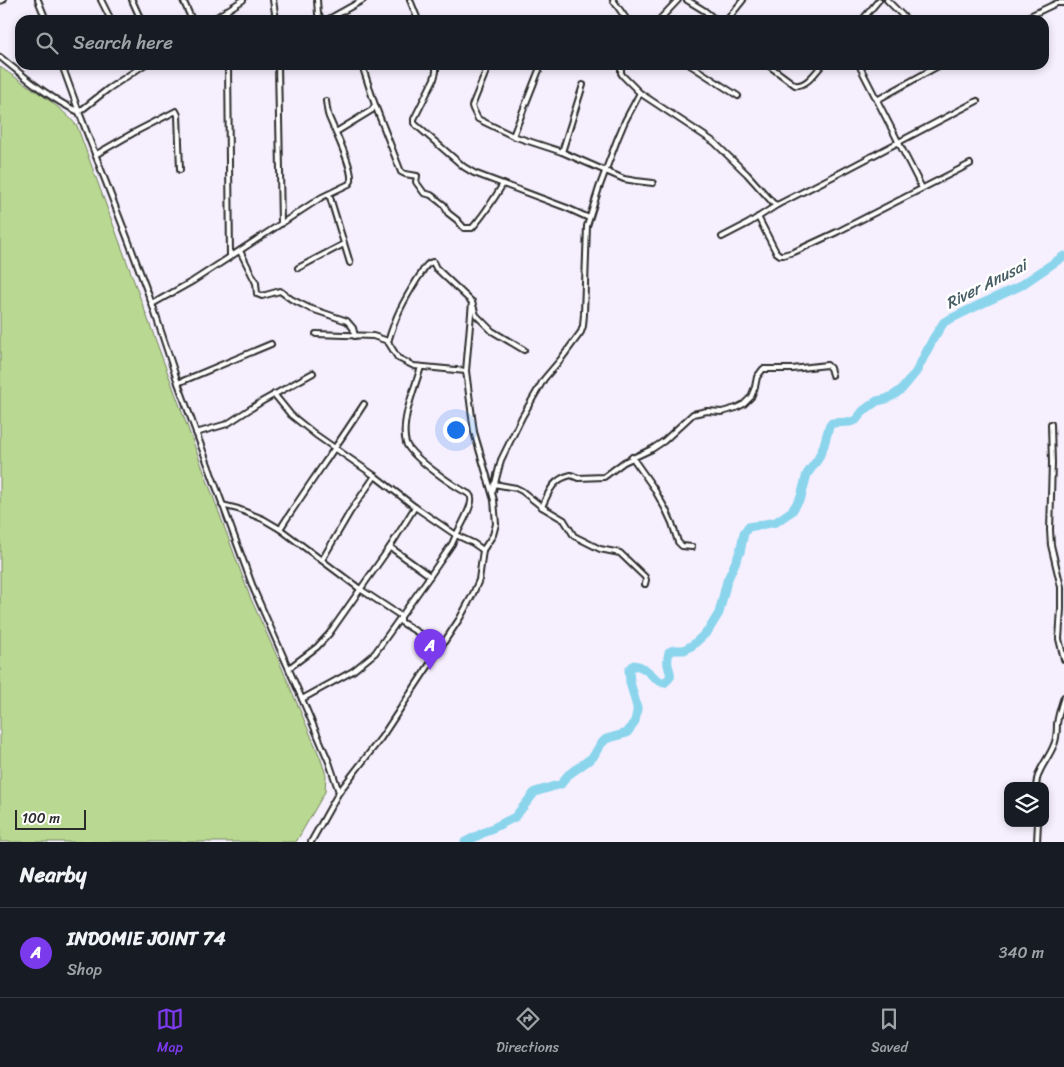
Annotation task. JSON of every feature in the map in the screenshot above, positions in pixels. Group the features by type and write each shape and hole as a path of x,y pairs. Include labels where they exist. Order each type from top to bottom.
{"street":[{"path":"38,0 44,15"},
{"path":"101,0 108,15"},
{"path":"132,0 139,15"},
{"path":"183,0 190,15"},
{"path":"232,0 234,6"},
{"path":"220,15 243,0"},
{"path":"273,0 275,15"},
{"path":"317,0 319,15"},
{"path":"339,14 363,0"},
{"path":"410,0 416,15"},
{"path":"612,0 623,15"},
{"path":"664,15 677,0"},
{"path":"687,0 710,15"},
{"path":"731,15 743,0"},
{"path":"866,15 879,0"},
{"path":"887,0 902,15"},
{"path":"1032,15 1057,3 1064,3"},
{"path":"227,10 227,15"},
{"path":"0,57 15,69"},
{"path":"16,70 67,107 79,112"},
{"path":"64,70 152,304 178,383 254,590 329,762 339,792"},
{"path":"79,112 136,70"},
{"path":"228,70 230,257"},
{"path":"278,70 281,224"},
{"path":"364,70 401,172 417,176 416,182 424,192 444,205 448,212 464,228 472,228 503,184"},
{"path":"436,70 434,79 414,118 414,123 464,167 474,173 589,218"},
{"path":"487,70 472,106 478,119 513,136 562,152 624,179 652,183"},
{"path":"513,136 539,70"},
{"path":"621,70 623,76 640,93 714,142 773,203 777,204"},
{"path":"698,70 738,96"},
{"path":"775,70 798,86 806,83 818,70"},
{"path":"862,70 922,188"},
{"path":"877,100 931,70"},
{"path":"562,152 583,85"},
{"path":"492,494 501,460 534,394 581,332 583,326 586,231 589,218 625,121 640,93"},
{"path":"152,304 329,194 349,184 352,178 329,117 326,102"},
{"path":"722,237 777,204 977,102"},
{"path":"336,132 372,110 376,105"},
{"path":"95,155 176,111 178,115 180,170"},
{"path":"758,217 776,252 783,255 794,252 837,232 970,164"},
{"path":"329,194 350,263"},
{"path":"298,268 344,244"},
{"path":"240,251 256,283 257,294 262,296 280,291 290,299 309,308 347,321 353,328 356,336"},
{"path":"388,342 393,325 406,296 427,264 433,262 436,268 472,302 476,314 492,331 524,350"},
{"path":"311,842 339,792 381,738 420,676 460,618 472,596 478,580 484,550 493,535 496,524 492,494 474,432 466,371 472,302"},
{"path":"316,334 373,336 388,342 398,358 409,363 421,367 466,371"},
{"path":"178,383 271,344"},
{"path":"542,507 550,489 560,478 571,475 578,478 604,477 632,457 652,449 664,441 693,414 707,411 728,411 744,404 753,394 757,376 763,370 827,365 832,375"},
{"path":"302,699 353,671 375,653 452,544 472,501 469,494 420,460 407,445 407,417 411,397 421,367"},
{"path":"196,433 227,424 274,394 313,373"},
{"path":"274,394 291,415 334,449 375,476 415,507 456,535 484,550"},
{"path":"280,529 364,404"},
{"path":"1051,424 1050,530 1061,586 1062,609 1059,639 1064,659"},
{"path":"632,457 647,477 666,510 678,542 682,546 692,547"},
{"path":"322,560 350,512 375,476"},
{"path":"494,484 519,489 542,507 564,520 574,536 600,548 620,552 645,577 645,584"},
{"path":"222,505 263,519 280,529 360,589 401,616"},
{"path":"289,668 317,647 329,634 390,547 415,507"},
{"path":"390,547 430,576"},
{"path":"401,616 401,622 441,647"},
{"path":"1036,782 1045,760 1054,747 1058,719 1064,697"},
{"path":"1037,842 1038,827"}],"green space":[{"path":"0,67 61,109 77,126 250,597 320,757 326,775 325,792 296,842 0,842"}],"waterway":[{"name":"River Anusai","path":"465,842 515,817 535,792 561,784 568,775 593,757 606,739 627,733 635,721 637,712 629,670 634,665 639,666 664,683 670,675 669,652 684,650 693,645 708,631 719,613 727,581 740,552 744,533 748,527 776,522 792,511 801,497 807,474 818,459 832,423 856,420 863,411 877,401 886,399 902,389 916,372 944,322 1020,286 1064,256"}],"place":[{"name":"INDOMIE JOINT 74","path":"430,670"}]}
